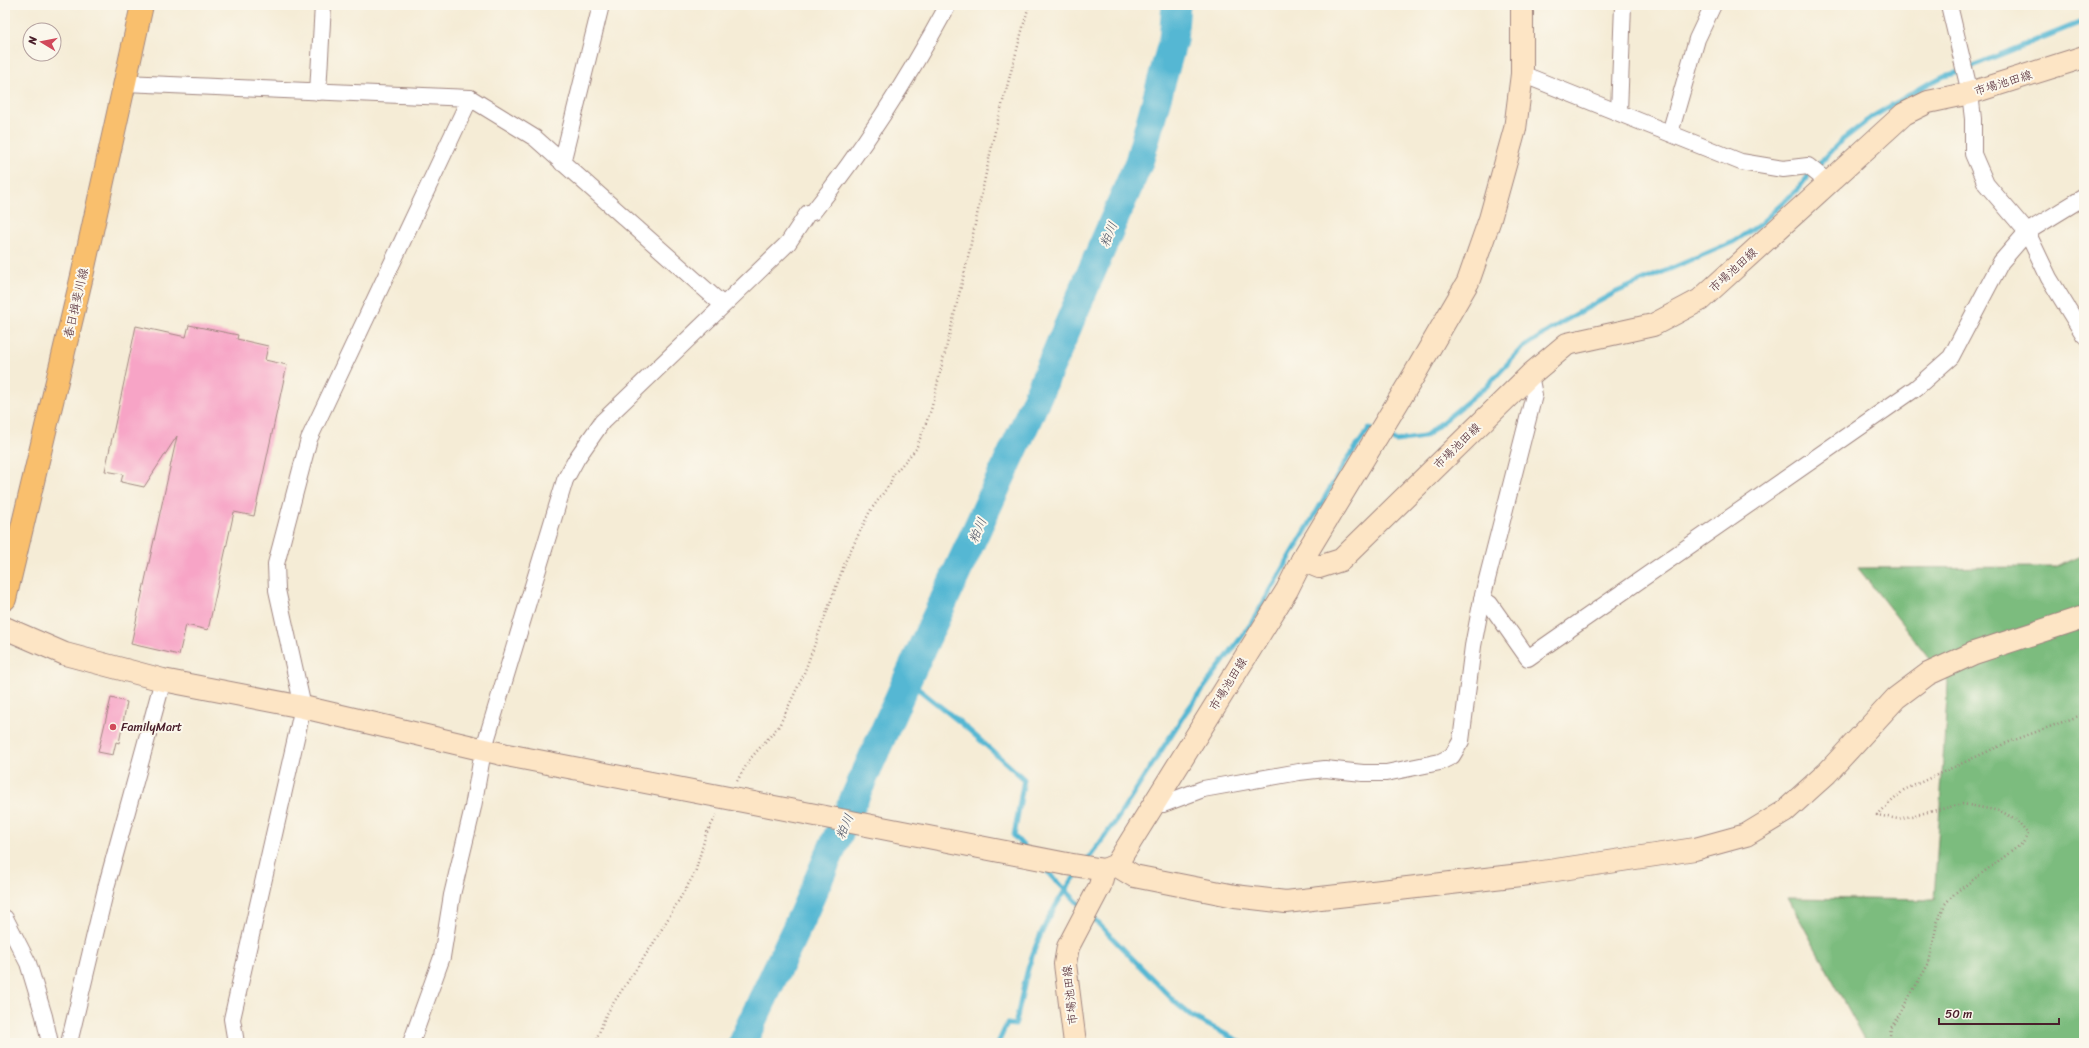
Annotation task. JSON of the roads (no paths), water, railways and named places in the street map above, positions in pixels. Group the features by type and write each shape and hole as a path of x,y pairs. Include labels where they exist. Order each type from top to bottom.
{"main road":[{"name":"春日揖斐川線","path":"5,599 82,276 142,5"}],"street":[{"path":"318,92 323,5"},
{"path":"562,163 601,5"},
{"path":"411,1043 442,957 452,895 473,807 493,752 565,480 602,422 788,243 808,213 813,212 846,171 905,79 948,5"},
{"path":"1302,560 1410,382 1468,282 1490,219 1515,129 1522,74 1522,5"},
{"path":"1619,112 1623,5"},
{"path":"1670,133 1697,39 1713,5"},
{"path":"1949,5 1970,93 1973,119 1973,154 1986,184 2027,232 2050,278 2084,335"},
{"name":"市場池田線","path":"1075,1043 1065,964 1068,946 1110,868 1155,802 1286,590 1302,560 1319,567 1341,560 1530,375 1567,344 1653,325 1700,300 1904,114 1928,102 1970,93 2084,57"},
{"path":"1522,74 1741,162 1782,169 1808,166 1829,183"},
{"path":"125,82 470,98 536,138 562,163 723,305"},
{"path":"236,1043 232,1019 303,707 277,590 276,564 309,439 470,98"},
{"path":"1482,599 1490,604 1528,658 1916,388 1951,357 2001,262 2027,232 2084,197"},
{"path":"1155,802 1163,804 1203,789 1325,768 1363,773 1386,774 1440,762 1452,756 1461,741 1473,646 1482,599 1534,395 1530,375"},
{"path":"5,628 65,654 163,680 303,707 493,752 1067,864 1110,868 1134,876 1235,896 1286,902 1529,874 1695,849 1746,835 1784,812 1827,773 1896,698 1928,674 1974,653 2084,617"},
{"path":"69,1043 107,884 163,680"},
{"path":"5,918 28,963 44,1016 50,1043"}],"waterway":[{"name":"粕川","path":"742,1043 803,914 907,680 1025,425 1139,162 1173,40 1176,5"},
{"path":"1384,435 1396,441 1424,437 1488,385 1521,349 1564,321 1614,293 1733,242 1759,225 1798,189 1808,176 1841,141 1872,117 1944,76 1968,70 1972,66 2084,21"},
{"path":"1086,862 1116,821 1186,712 1251,624 1345,463 1369,429 1373,430"},
{"path":"907,680 961,723 1024,779 1014,836 1026,849"},
{"path":"1044,868 1083,908"},
{"path":"998,1043 1007,1024 1015,1025 1028,969 1037,943 1049,918 1079,871"},
{"path":"1090,915 1177,1004 1193,1017 1242,1043"}],"place":[{"name":"FamilyMart","path":"113,727"}]}
